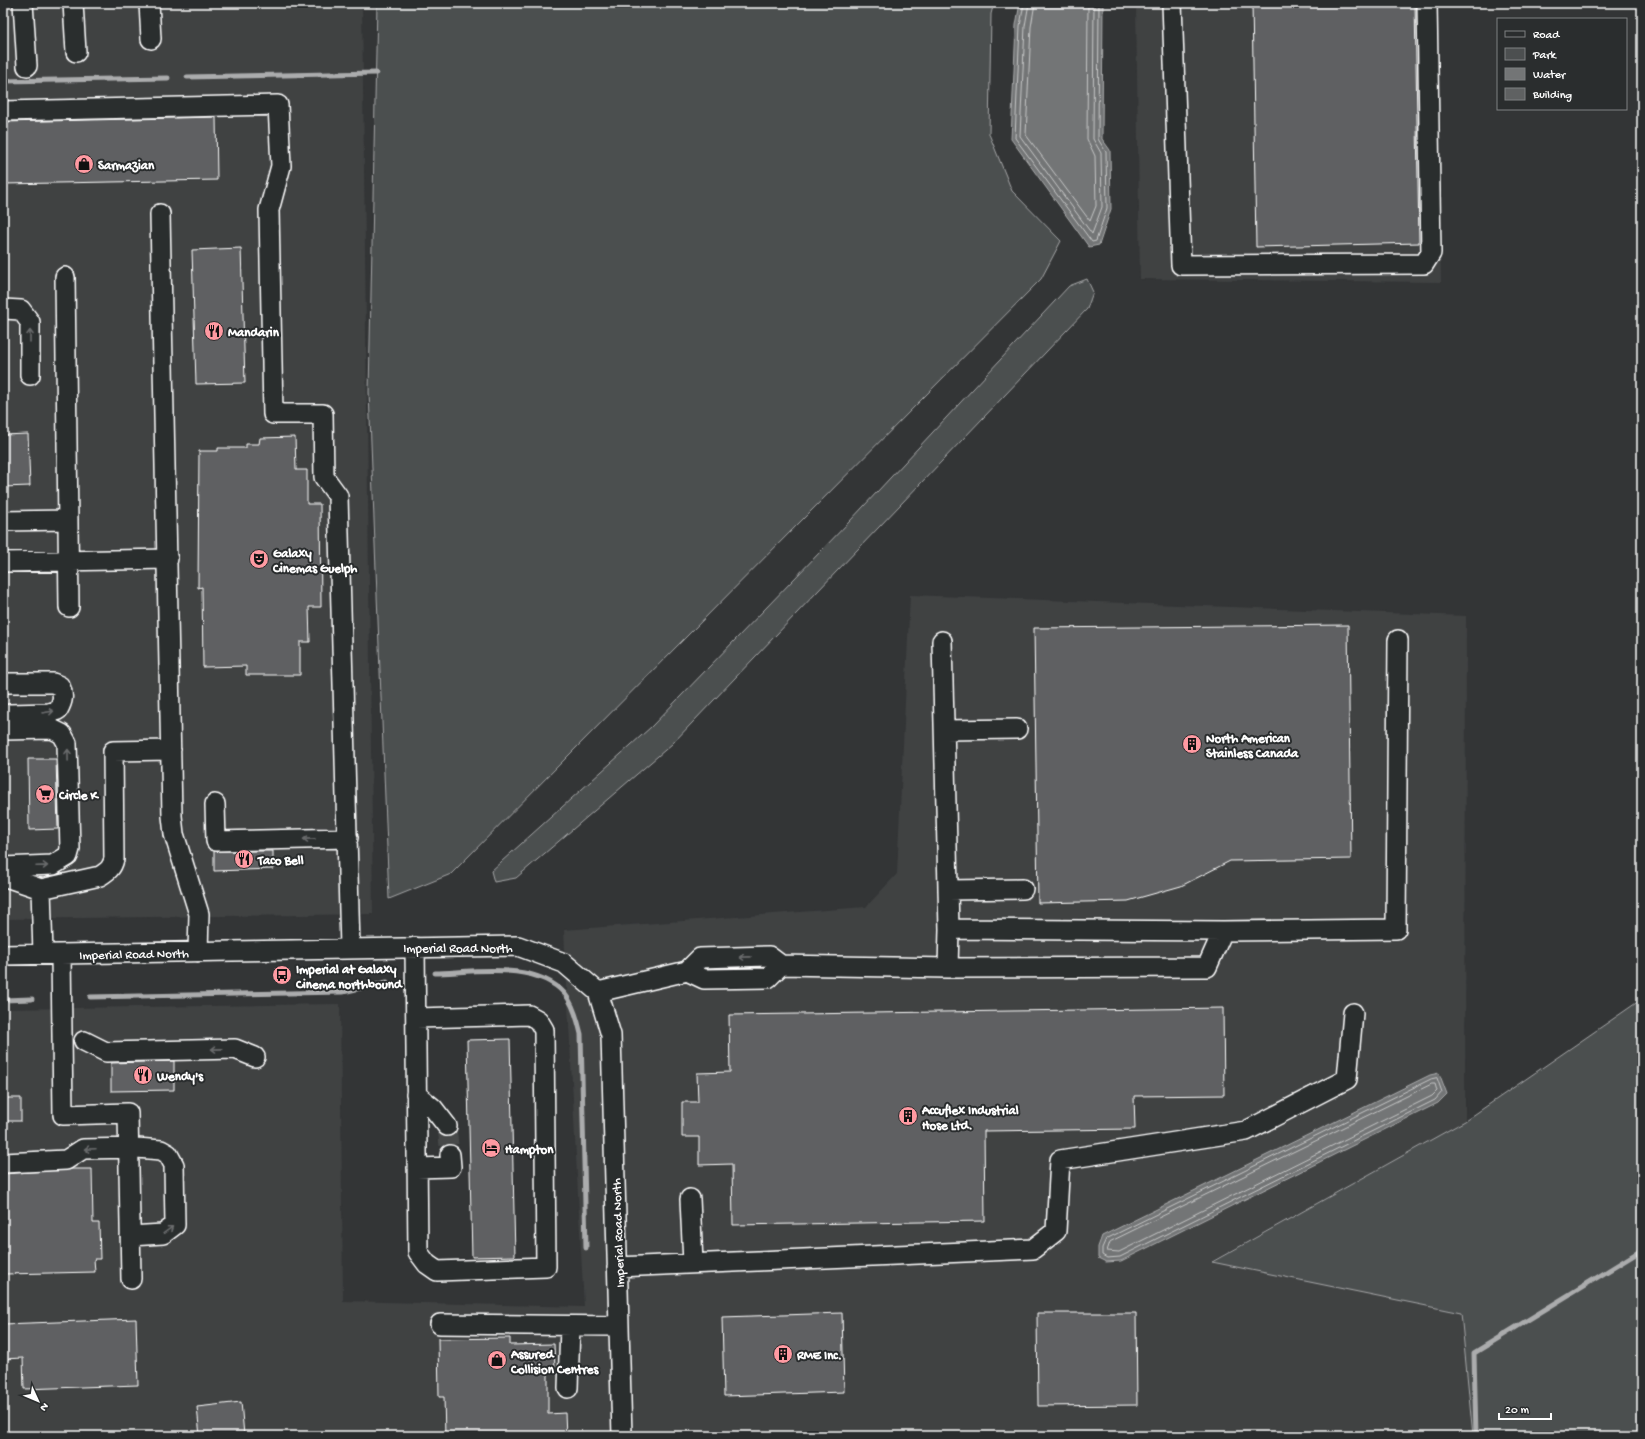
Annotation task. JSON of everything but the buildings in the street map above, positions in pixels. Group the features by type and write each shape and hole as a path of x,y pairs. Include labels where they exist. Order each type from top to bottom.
{"street":[{"path":"23,3 27,66"},
{"path":"73,3 76,52"},
{"path":"149,3 151,39"},
{"path":"1172,3 1180,265 1424,264 1431,253 1427,3"},
{"path":"3,111 278,105 281,166 269,210 273,414 323,414 324,477 338,496 350,948"},
{"path":"160,214 174,834 199,914 198,952"},
{"path":"65,277 69,606"},
{"path":"3,309 22,310 28,317 30,322 30,375"},
{"path":"3,521 68,520"},
{"path":"3,562 168,559"},
{"path":"949,929 1223,931 1396,929 1398,640"},
{"path":"942,641 949,929 948,968"},
{"path":"5,722 25,683"},
{"path":"3,684 53,683 60,686 63,695 63,702 58,710 5,722"},
{"path":"3,867 53,865 68,856 70,849 68,743 62,734 52,729 5,722"},
{"path":"945,730 1017,728"},
{"path":"3,876 41,889 100,876 107,872 112,866 114,859 113,751 171,750"},
{"path":"215,804 216,841 348,838"},
{"path":"41,889 52,954 63,1115 128,1113 131,1279"},
{"path":"948,890 1023,889"},
{"path":"598,992 687,971 700,958 769,956 781,965 948,968 1207,968 1223,931"},
{"name":"Imperial Road North","path":"3,955 518,946 564,963 598,992 611,1035 622,1436"},
{"path":"415,947 418,1252 427,1264 438,1271 546,1267 544,1030 538,1020 529,1015 416,1018"},
{"path":"617,1267 1033,1249 1056,1231 1060,1160 1246,1131 1347,1079 1353,1013"},
{"path":"84,1041 106,1052 235,1049 254,1057"},
{"path":"416,1094 433,1108 447,1126"},
{"path":"3,1163 66,1160 83,1149 129,1148 161,1150 168,1154 174,1165 175,1225 163,1234 130,1236"},
{"path":"417,1168 451,1167 450,1155"},
{"path":"690,1199 693,1263"},
{"path":"440,1324 619,1326"},
{"path":"568,1388 570,1326"}],"shaded area":[{"path":"3,3 362,3 373,914 3,919"},
{"path":"1136,3 1436,3 1441,282 1140,279"},
{"path":"910,595 1466,616 1465,1121 1212,1261 1461,1313 1473,1436 3,1436 3,1009 340,1004 343,1301 584,1307 564,930 866,907 897,874"}],"green space":[{"path":"377,3 994,3 991,14 989,134 1012,191 1061,241 1041,279 451,874 389,899 369,392"},
{"path":"1087,279 1093,292 1087,309 672,744 516,878 494,882 491,871 651,727 850,521 1069,286"},
{"path":"1642,999 1642,1436 1473,1436 1461,1313 1212,1262 1465,1121"}],"water":[{"path":"1020,3 1103,3 1102,139 1110,150 1111,209 1099,245 1089,247 1011,139 1016,25"},
{"path":"1439,1073 1447,1094 1438,1103 1121,1261 1106,1262 1098,1258 1098,1247 1102,1236 1430,1075"}],"waterway":[{"path":"187,77 376,73"},
{"path":"3,81 168,78"},
{"path":"435,973 486,971 521,973 538,977 553,984 565,994 571,1003 581,1034 586,1248"},
{"path":"90,997 343,992 387,982"},
{"path":"3,1000 32,999"},
{"path":"1476,1436 1474,1353 1642,1250"}],"tunnel":[{"path":"447,1126 450,1155"}],"place":[{"name":"Sarmazian","path":"84,164"},
{"name":"Mandarin","path":"214,331"},
{"name":"Galaxy Cinemas Guelph","path":"259,559"},
{"name":"North American Stainless Canada","path":"1192,744"},
{"name":"Circle K","path":"45,794"},
{"name":"Taco Bell","path":"244,859"},
{"name":"Imperial at Galaxy Cinema northbound","path":"282,975"},
{"name":"Wendy's","path":"143,1075"},
{"name":"Accuflex Industrial Hose Ltd.","path":"908,1116"},
{"name":"Hampton","path":"491,1148"},
{"name":"RME Inc.","path":"783,1354"},
{"name":"Assured Collision Centres","path":"497,1360"}]}
